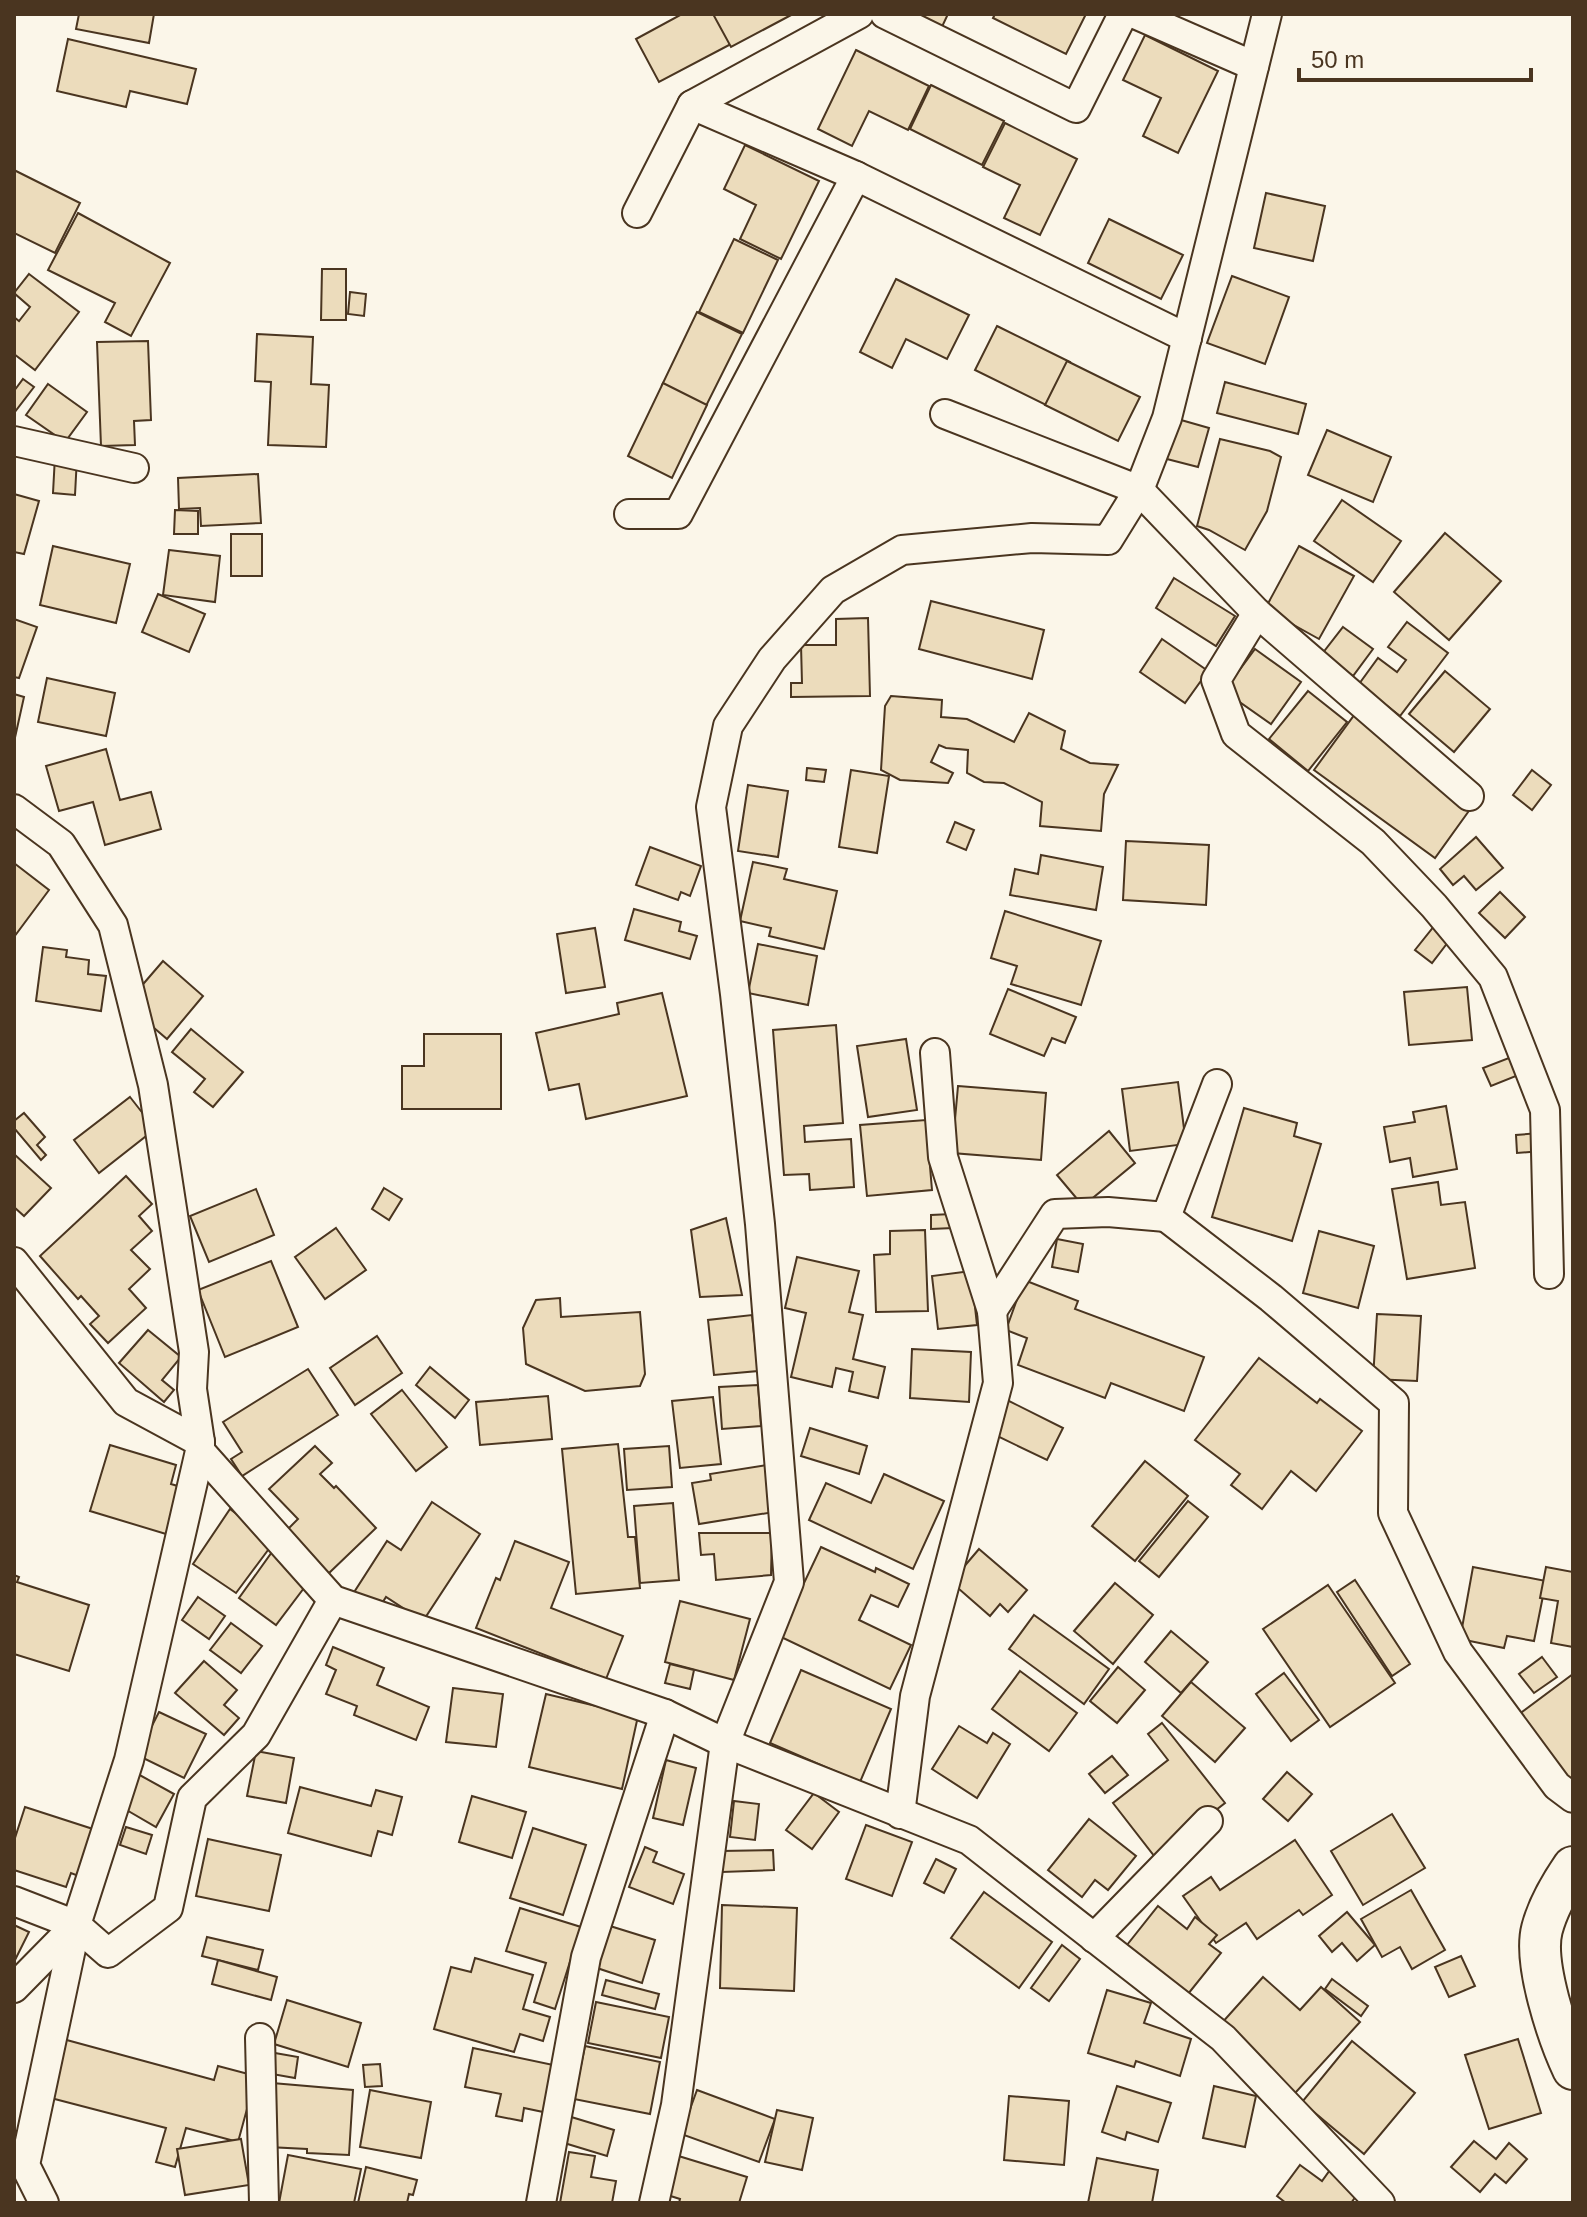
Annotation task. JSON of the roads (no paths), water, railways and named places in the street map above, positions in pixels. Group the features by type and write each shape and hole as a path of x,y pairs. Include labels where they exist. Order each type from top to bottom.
{"main road":[{"path":"1573,1867 1555,1895 1541,1931 1541,1971 1573,2069"}],"street":[{"path":"637,213 692,105 859,14"},
{"path":"885,14 1076,108 1123,14"},
{"path":"1135,14 1254,66"},
{"path":"654,2203 676,2105 725,1743 789,1582 760,1224 711,807 728,726 772,659 833,590 902,550 1032,538 1108,540 1139,490 1167,418 1267,14"},
{"path":"692,105 856,176 1187,338"},
{"path":"629,514 678,514 856,176"},
{"path":"945,414 1139,490 1257,613 1469,796"},
{"path":"14,441 134,468"},
{"path":"1257,613 1216,680 1236,734 1373,842 1434,906 1493,977 1545,1110 1549,1274"},
{"path":"14,809 61,844 113,925 153,1085 194,1352 192,1389 200,1446 129,1760 76,1925 25,2165 44,2203"},
{"path":"900,1814 915,1696 998,1383 992,1311 943,1157 935,1053"},
{"path":"1166,1217 1217,1084"},
{"path":"992,1311 1055,1214 1108,1212 1166,1217 1271,1298 1394,1403 1393,1513 1458,1652 1557,1786 1573,1798"},
{"path":"14,1262 126,1402 200,1446 333,1600 665,1714 725,1743 969,1840 1223,2038 1380,2203"},
{"path":"14,1901 76,1925 108,1953 168,1908 192,1798 256,1735 333,1600"},
{"path":"541,2203 586,1957 665,1714"},
{"path":"1094,1938 1208,1821"},
{"path":"14,1988 76,1925"},
{"path":"260,2038 264,2203"}]}
